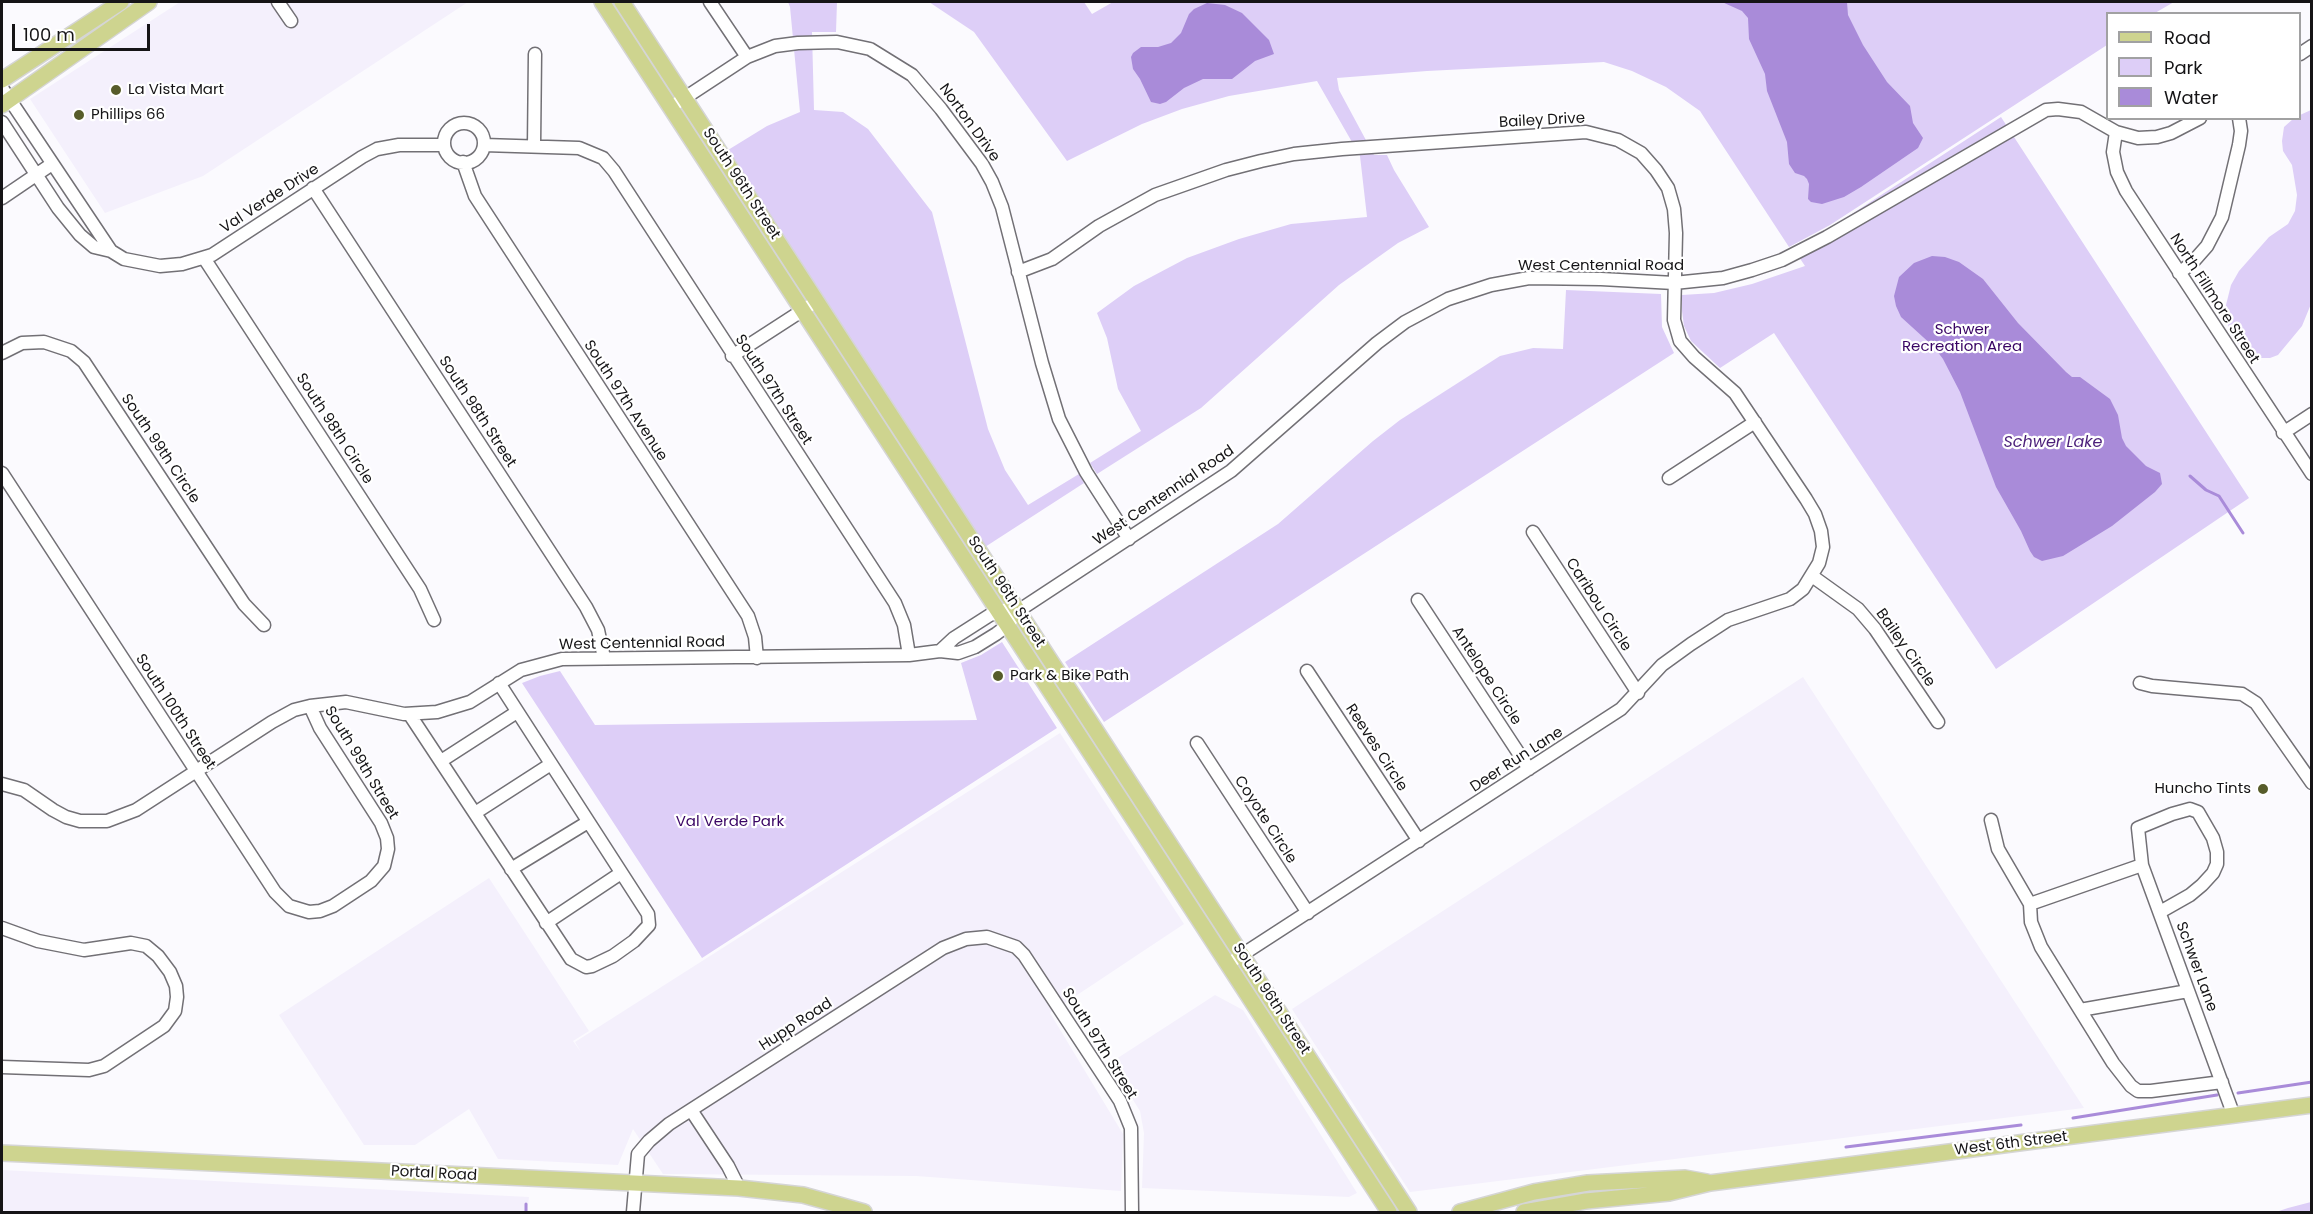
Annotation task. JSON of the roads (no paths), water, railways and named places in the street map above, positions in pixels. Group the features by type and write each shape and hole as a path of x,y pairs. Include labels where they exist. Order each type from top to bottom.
{"main road":[{"path":"2,80 121,2"},
{"path":"4,97 149,2"},
{"name":"South 96th Street","path":"602,2 671,107 798,314 999,611 1389,1212"},
{"name":"South 96th Street","path":"622,2 1409,1212"},
{"name":"West 6th Street","path":"1524,1212 1586,1201 1669,1193 1710,1183 2312,1105"},
{"name":"Portal Road","path":"2,1153 739,1188 803,1195 864,1212"},
{"name":"West 6th Street","path":"1460,1212 1534,1192 1588,1183 1685,1178 1710,1183"}],"street":[{"path":"278,2 291,21"},
{"path":"710,2 747,57"},
{"name":"Norton Drive","path":"671,107 747,57 775,46 814,41 837,42 870,49 912,75 941,109 993,182 1002,207 1048,386 1066,436 1129,538"},
{"path":"484,145 534,146 535,54"},
{"path":"4,97 111,252"},
{"name":"West Centennial Road","path":"2,784 24,790 66,817 107,821 136,810 279,718 310,706 346,702 410,714 428,714 456,708 476,699 522,670 548,662 604,658 909,655 940,651 958,653 975,647 1008,625 1018,611 1231,471 1377,343 1405,321 1437,304 1466,292 1529,278 1674,283 1723,278 1782,260 1827,237 2046,110 2058,108 2081,112 2115,132 2138,138 2157,137 2171,133 2196,120"},
{"path":"2179,273 2192,263 2207,246 2222,217 2240,145 2239,120"},
{"name":"Val Verde Drive","path":"2,122 69,224 80,236 94,247 124,259 152,266 175,265 204,258 362,157 382,148 399,145 444,145"},
{"path":"459,123 465,123 477,127 481,132 484,145 476,158 463,162 449,156 444,145 446,134 450,129 459,123"},
{"name":"Bailey Drive","path":"1018,272 1052,259 1099,226 1155,195 1226,170 1261,161 1317,152 1587,132 1618,140 1641,153 1668,188 1674,209 1676,233 1674,320 1680,341 1694,357 1735,393 1806,499 1818,522 1823,547 1819,563 1812,576"},
{"name":"North Fillmore Street","path":"2115,132 2113,152 2117,172 2126,191 2312,474"},
{"name":"South 97th Street","path":"534,146 579,148 592,152 603,158 627,190 732,356 895,603 904,625 909,655"},
{"name":"South 97th Avenue","path":"463,162 475,196 748,616 755,637 757,658"},
{"path":"2,198 52,164"},
{"name":"South 98th Street","path":"313,188 586,607 598,630 604,658"},
{"name":"South 98th Circle","path":"204,258 420,589 434,620"},
{"path":"732,356 818,301"},
{"name":"South 99th Circle","path":"2,353 22,344 44,342 71,351 84,362 244,604 264,625"},
{"path":"2283,433 2312,414"},
{"path":"1669,478 1755,422"},
{"name":"South 100th Street","path":"2,473 275,892 285,903 299,911 314,912 326,909 353,893"},
{"name":"Caribou Circle","path":"1533,532 1638,693"},
{"name":"Deer Run Lane","path":"1228,964 1621,709 1662,664 1691,644 1728,620 1790,599 1803,589 1812,576"},
{"name":"Bailey Circle","path":"1812,576 1858,609 1875,628 1938,722"},
{"name":"Antelope Circle","path":"1418,600 1529,769"},
{"path":"940,651 954,638 999,611 1010,608 1018,611"},
{"name":"Reeves Circle","path":"1307,671 1419,841"},
{"path":"410,714 571,959 586,967 613,956 634,941 649,925 648,914 499,683"},
{"path":"2140,683 2242,694 2256,703 2312,783"},
{"name":"South 99th Street","path":"310,706 320,728 376,816 387,838 387,855 381,871 353,893"},
{"path":"441,761 517,712"},
{"name":"Coyote Circle","path":"1197,743 1308,913"},
{"path":"475,813 551,764"},
{"name":"Schwer Lane","path":"2142,865 2138,828 2190,809 2198,812 2213,838 2217,852 2217,864 2213,873 2202,885 2190,895 2160,912 2234,1116"},
{"path":"1991,820 1998,849 2030,904 2031,921 2040,947 2113,1063 2131,1086 2138,1091 2151,1091 2222,1082"},
{"path":"512,869 588,822"},
{"path":"2030,904 2142,865 2160,912"},
{"path":"546,923 621,873"},
{"path":"2,928 38,941 65,947 99,949 131,943 146,946 164,963 172,976 177,992 175,1011 164,1026 104,1066 89,1070 2,1067"},
{"name":"Hupp Road","path":"635,1183 638,1154 655,1135 690,1110 943,948 966,939 987,937 1006,944"},
{"name":"South 97th Street","path":"1006,944 1016,947 1024,955 1120,1101 1131,1128 1132,1212"},
{"path":"2080,1010 2188,991"},
{"path":"690,1110 728,1166 739,1188"},
{"path":"633,1212 635,1183"}],"water":[{"path":"1722,2 1847,2 1848,15 1863,45 1887,82 1910,106 1913,123 1923,138 1918,148 1844,197 1822,204 1811,202 1808,199 1807,179 1795,173 1789,164 1787,142 1767,91 1765,74 1749,39 1748,18 1742,11"},
{"path":"1207,3 1225,5 1242,13 1269,40 1274,54 1255,61 1232,79 1203,79 1184,88 1166,102 1160,104 1151,102 1133,69 1131,57 1133,53 1141,47 1158,47 1171,43 1181,33 1189,14"},
{"name":"Schwer Lake","path":"1932,256 1945,257 1959,262 1983,279 2018,323 2066,372 2072,377 2080,377 2110,399 2118,415 2122,438 2126,446 2146,466 2160,473 2162,484 2155,492 2112,526 2063,556 2042,561 2034,557 1996,487 1960,392 1943,359 1934,347 1901,317 1896,306 1894,296 1899,277 1914,263"}],"waterway":[{"path":"2190,476 2206,490 2219,496 2243,533"},
{"path":"2238,1093 2312,1082"},
{"path":"2073,1118 2217,1095"},
{"path":"1846,1147 2021,1125"},
{"path":"526,1204 526,1212"}],"place":[{"name":"La Vista Mart","path":"116,90"},
{"name":"Phillips 66","path":"79,115"},
{"name":"Park & Bike Path","path":"998,676"},
{"name":"Huncho Tints","path":"2263,789"}],"park label":[{"name":"Schwer Recreation Area","path":"1962,338"},
{"name":"Val Verde Park","path":"730,822"}]}
